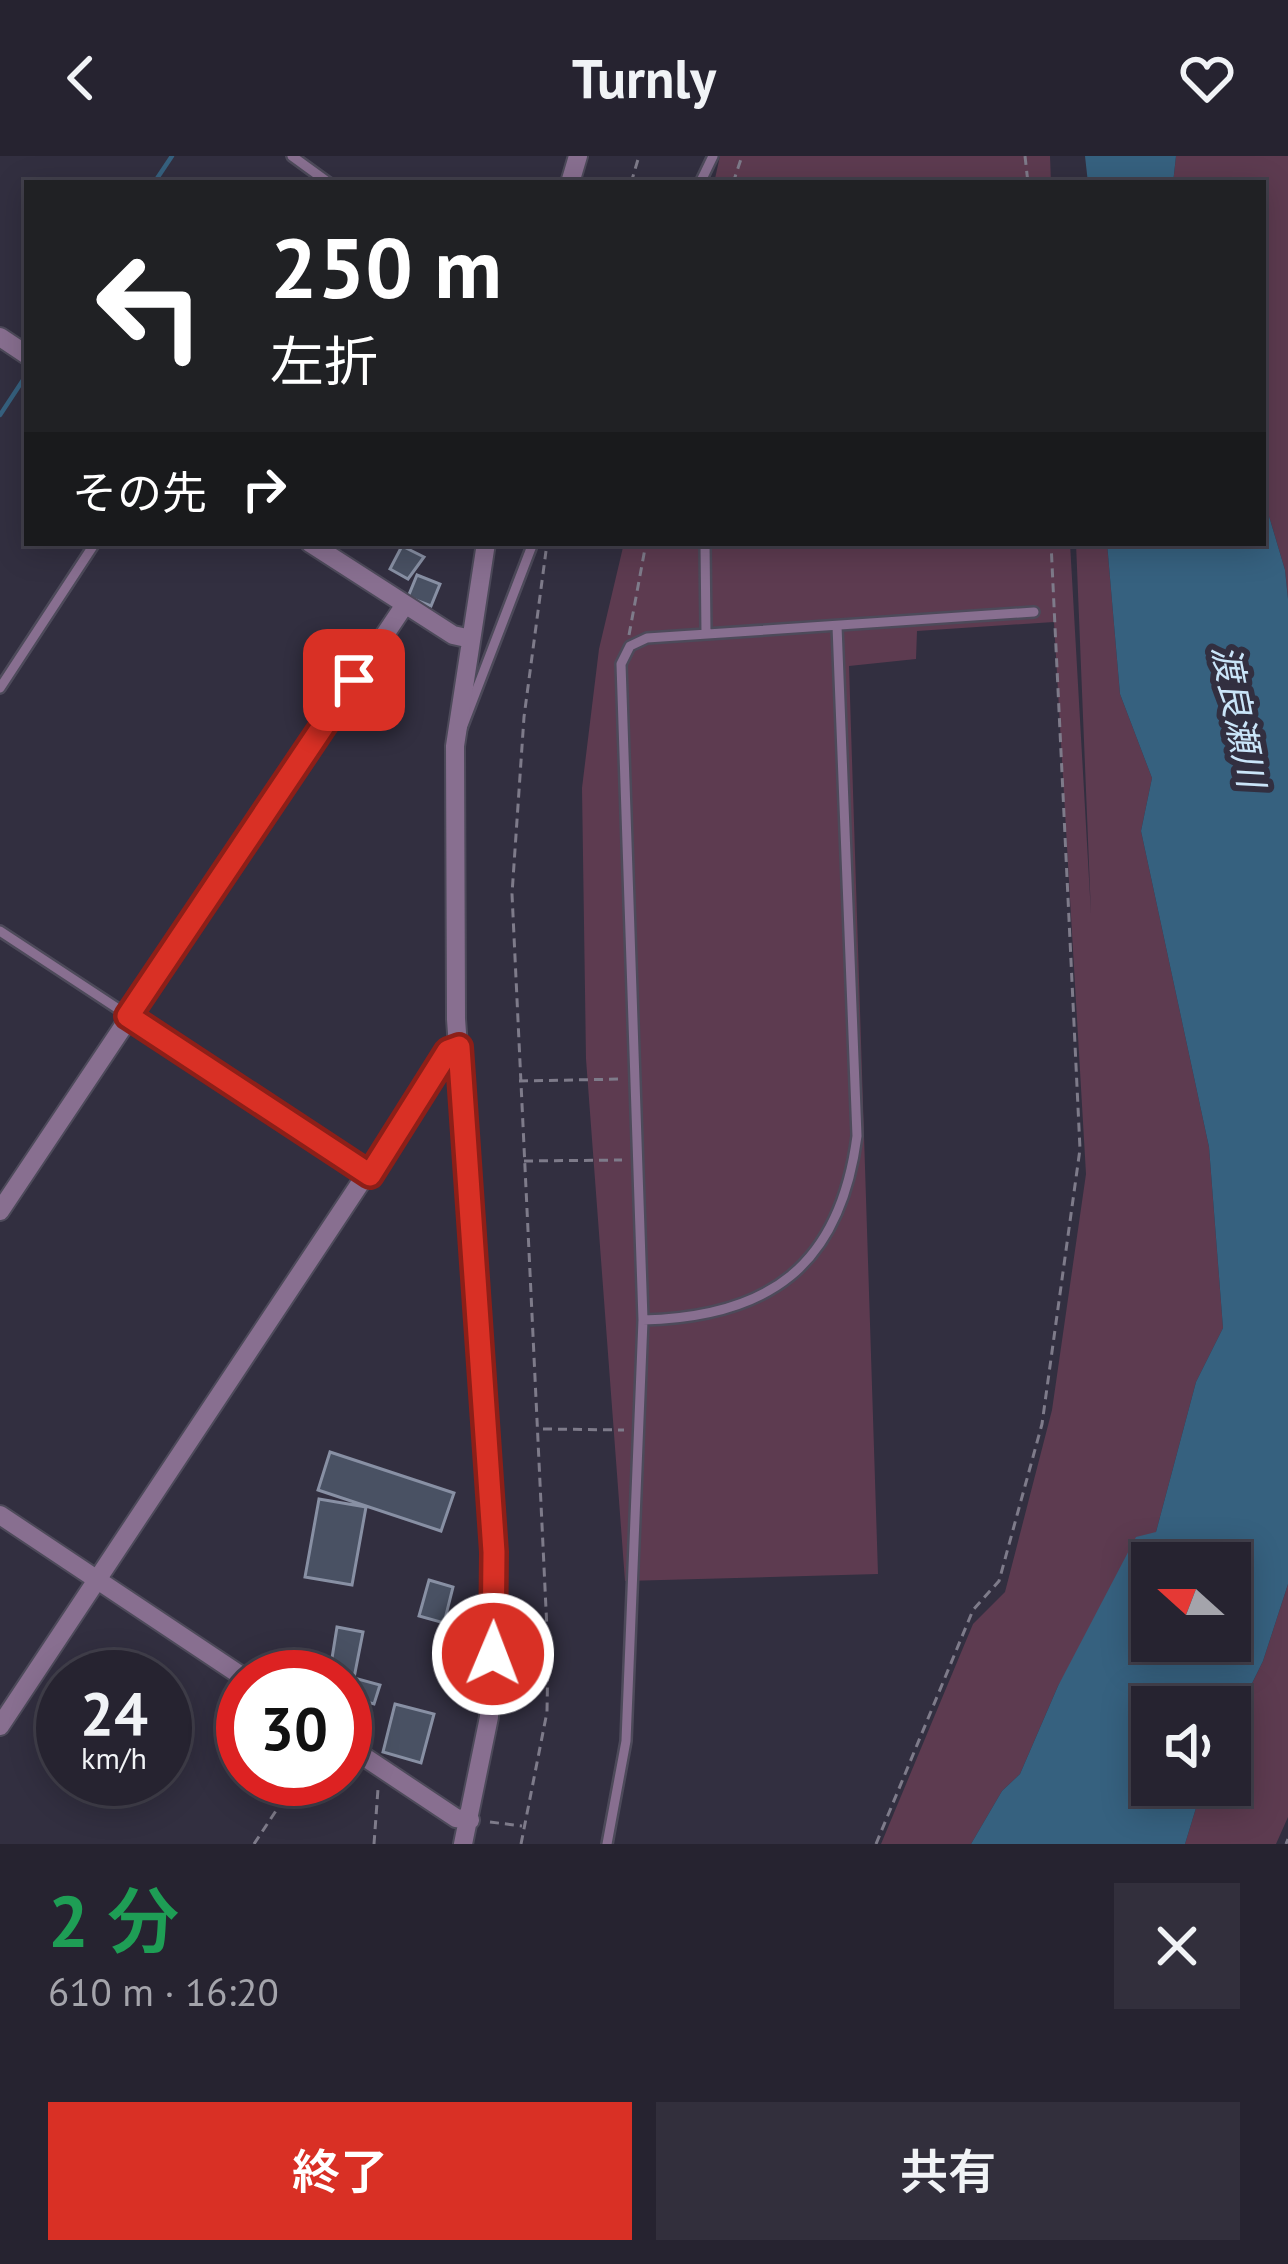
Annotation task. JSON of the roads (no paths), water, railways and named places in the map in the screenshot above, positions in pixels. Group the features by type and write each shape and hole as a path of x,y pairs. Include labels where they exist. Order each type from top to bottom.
{"street":[{"path":"314,546 404,606 453,635 470,639"},
{"path":"464,1844 489,1717 494,1552 459,1047 455,737 486,546"},
{"path":"0,1211 404,606"},
{"path":"0,1726 448,1051 459,1047"},
{"path":"0,1515 216,1659"},
{"path":"372,1762 455,1818 470,1820"}],"lane":[{"path":"292,156 324,180"},
{"path":"0,688 93,546"},
{"path":"455,737 470,718 532,546"},
{"path":"705,546 706,634"},
{"path":"607,1844 626,1742 643,1320 620,670 625,654 647,638 1034,612"},
{"path":"643,1320 722,1314 776,1287 817,1248 848,1190 857,1136 837,626"},
{"path":"0,931 370,1175"}],"water":[{"path":"1085,156 1176,156 1173,180 1088,180"},
{"name":"渡良瀬川","path":"1266,506 1285,570 1288,599 1288,1584 1251,1686 1131,1686 1131,1806 1197,1806 1185,1844 971,1844 1002,1791 1020,1774 1058,1686 1131,1547 1131,1662 1251,1662 1251,1542 1133,1542 1156,1532 1196,1382 1223,1328 1209,1147 1141,831 1152,778 1120,694 1107,546 1266,546"}],"waterway":[{"path":"156,180 172,156"},
{"path":"0,415 24,379"}]}
